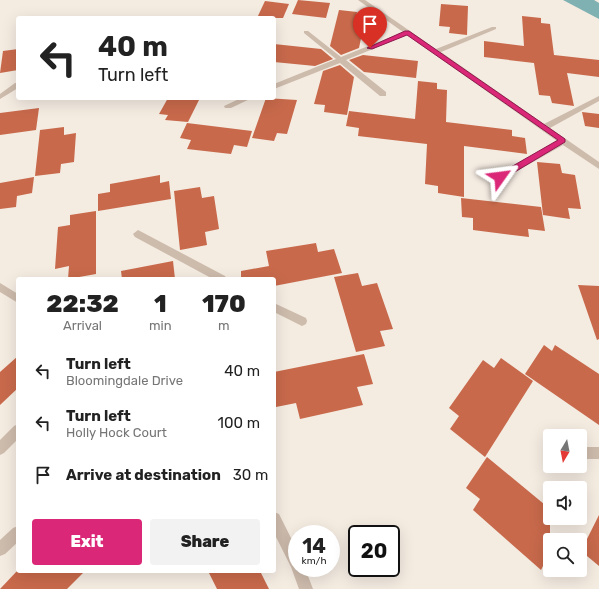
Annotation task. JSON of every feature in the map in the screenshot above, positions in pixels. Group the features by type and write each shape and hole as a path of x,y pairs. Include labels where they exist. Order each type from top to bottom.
{"street":[{"path":"361,0 599,166"},
{"path":"436,52 494,28"},
{"path":"306,32 383,94"},
{"path":"276,86 407,33"},
{"path":"0,97 16,86"},
{"path":"545,127 599,98"},
{"path":"228,106 243,100"},
{"path":"500,177 563,141"},
{"path":"138,234 215,277"},
{"path":"0,288 16,298"},
{"path":"276,308 302,321"},
{"path":"0,448 16,432"},
{"path":"587,453 599,452"},
{"path":"276,523 288,546"},
{"path":"0,550 16,535"},
{"path":"301,577 306,589"}],"water":[{"path":"563,0 594,0 599,3 599,19"}],"building":[{"path":"298,0 330,3 326,18 292,14"},
{"path":"265,1 289,4 283,18 276,18 276,16 258,16"},
{"path":"441,4 468,6 467,35 449,33 450,27 439,26"},
{"path":"339,10 357,12 355,23 364,24 359,48 341,55 330,46"},
{"path":"522,16 541,18 541,23 550,24 554,55 599,60 599,77 567,73 574,106 552,103 550,96 539,95 534,63 484,57 484,41 524,46"},
{"path":"276,44 321,49 333,59 315,66 276,62"},
{"path":"16,49 16,70 0,73 3,51"},
{"path":"363,55 418,61 416,78 364,72 349,60"},
{"path":"340,65 354,77 347,115 324,112 325,105 314,104 323,71"},
{"path":"418,81 437,83 437,89 447,90 446,122 512,130 512,136 525,138 527,154 464,146 464,197 438,193 438,186 425,184 427,144 358,136 359,128 346,126 349,111 415,119"},
{"path":"276,99 297,100 287,134 277,133 274,141 252,138 265,100 276,100"},
{"path":"167,100 199,100 188,122 165,120 168,115 159,114"},
{"path":"39,108 36,130 0,135 0,113"},
{"path":"582,112 599,114 599,128 585,126"},
{"path":"187,123 252,131 247,147 234,145 231,154 187,149 191,140 180,138"},
{"path":"64,127 64,135 76,133 74,162 61,164 60,173 35,176 40,130"},
{"path":"537,162 560,164 562,173 575,175 581,209 568,208 570,219 543,215"},
{"path":"160,175 160,183 169,181 171,199 98,211 98,194 110,192 110,184"},
{"path":"34,177 32,193 17,196 16,207 0,209 0,183"},
{"path":"200,187 202,198 214,196 219,229 205,232 207,245 180,250 174,191"},
{"path":"461,198 541,207 545,231 528,229 529,237 473,230 473,218 462,217"},
{"path":"96,211 96,274 68,277 69,266 55,269 58,227 70,225 70,215"},
{"path":"316,243 318,252 334,249 342,273 276,286 276,277 241,277 241,271 269,266 266,251"},
{"path":"173,261 175,277 122,277 121,271"},
{"path":"358,273 362,286 377,283 393,329 380,331 385,346 356,352 334,277"},
{"path":"578,285 599,286 599,339 597,340"},
{"path":"544,345 552,351 555,345 599,374 599,425 525,374"},
{"path":"364,354 373,384 357,387 363,405 300,419 296,403 276,407 276,372"},
{"path":"16,358 16,390 0,405 0,372"},
{"path":"501,358 533,381 485,457 450,429 459,416 449,408 483,360 494,368"},
{"path":"487,457 543,503 543,525 550,525 550,533 543,533 543,566 541,570 473,510 480,499 466,488"},
{"path":"599,515 599,566 587,556 587,539"},
{"path":"16,572 83,573 67,589 0,589"},
{"path":"209,573 261,573 269,589 217,589"}],"route":[{"path":"370,48 407,33 545,127 563,141 500,177"}]}
